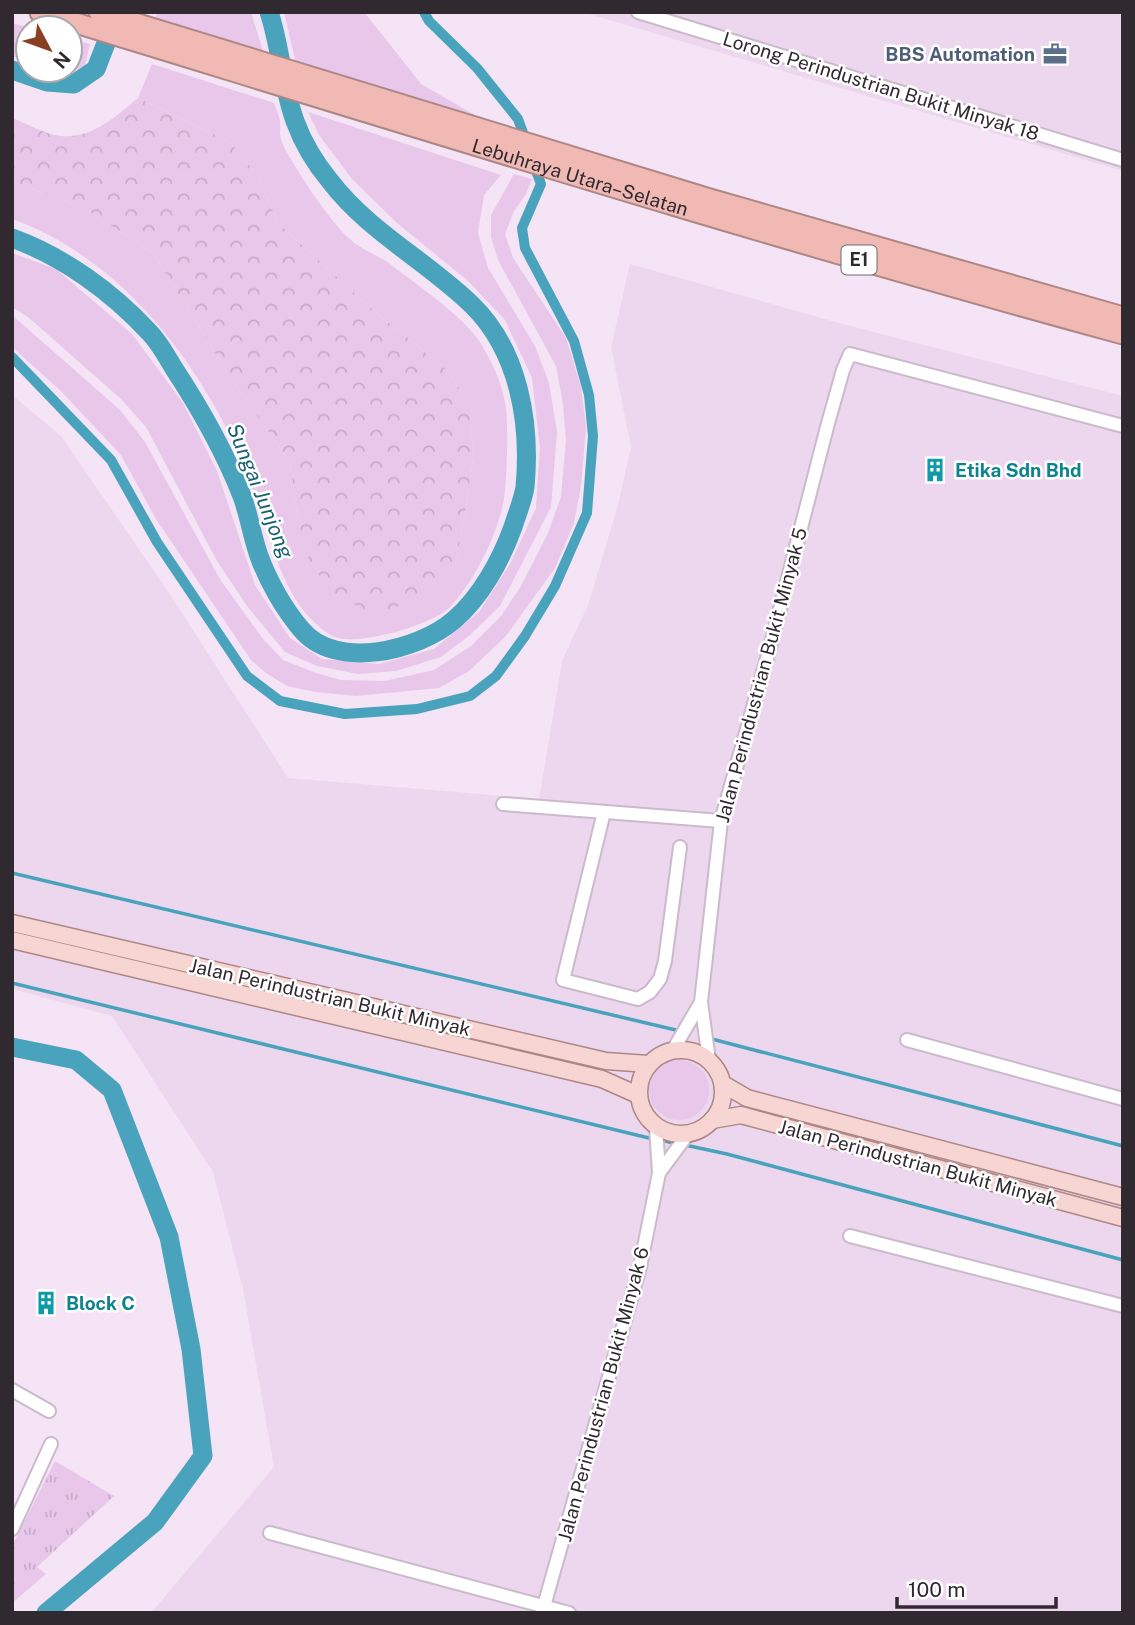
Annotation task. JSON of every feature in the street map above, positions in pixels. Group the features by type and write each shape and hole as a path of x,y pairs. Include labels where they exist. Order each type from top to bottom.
{"highway":[{"name":"Lebuhraya Utara–Selatan","path":"40,12 599,174 1123,317"},
{"name":"Lebuhraya Utara–Selatan","path":"99,12 957,289 1123,334"}],"main road":[{"name":"Jalan Perindustrian Bukit Minyak","path":"12,923 606,1061 648,1064"},
{"name":"Jalan Perindustrian Bukit Minyak","path":"12,940 602,1079 638,1095"},
{"path":"676,1044 698,1053 709,1054 718,1071 723,1084 719,1109 712,1120 682,1143 666,1132 656,1132 641,1107 638,1095 642,1074 648,1064 676,1044"},
{"name":"Jalan Perindustrian Bukit Minyak","path":"723,1084 747,1098 1123,1197"},
{"name":"Jalan Perindustrian Bukit Minyak","path":"712,1120 741,1115 1123,1218"}],"street":[{"name":"Lorong Perindustrian Bukit Minyak 18","path":"639,12 1123,159"},
{"name":"Jalan Perindustrian Bukit Minyak 5","path":"701,1002 720,821 771,644 827,427 850,354 1123,426"},
{"path":"503,804 720,821"},
{"path":"604,812 563,980 638,999 650,992 660,979 665,961 680,847"},
{"path":"676,1044 701,1002"},
{"path":"701,1002 709,1054"},
{"path":"907,1040 1123,1098"},
{"path":"656,1132 659,1173"},
{"path":"659,1173 682,1143"},
{"name":"Jalan Perindustrian Bukit Minyak 6","path":"543,1610 640,1267 659,1173"},
{"path":"850,1236 1123,1306"},
{"path":"12,1390 49,1411"},
{"path":"12,1529 51,1444"},
{"path":"270,1533 543,1610 569,1613"}],"shaded area":[{"path":"582,12 1123,12 1123,171"},
{"path":"630,264 839,323 1123,396 1123,1613 151,1613 274,1467 243,1289 213,1172 112,1016 12,989 12,395 61,436 169,593 288,778 539,799 562,661 589,603 619,501 631,447 611,347"}],"green space":[{"path":"158,12 251,12 264,54 153,22"},
{"path":"284,12 364,12 421,84 480,118 479,121 296,63"},
{"path":"12,23 14,57 12,56"},
{"path":"84,42 90,44 84,69"},
{"path":"152,64 274,103 280,121 280,138 286,150 312,193 343,233 355,244 389,263 436,299 477,338 490,360 501,386 506,412 506,479 501,513 491,542 468,584 450,607 428,621 395,632 360,639 332,636 314,622 302,609 285,579 255,495 217,410 192,369 163,330 130,295 94,264 54,238 12,219 12,182 82,207 153,253 234,383 290,462 298,521 455,566 473,459 470,404 446,369 373,310 278,223 257,175 230,142 138,98"},
{"path":"138,98 230,142 257,175 278,223 373,310 446,369 470,404 473,459 455,566 432,586 397,607 371,614 335,593 311,566 298,521 290,462 234,383 153,253 82,207 12,182 12,118 48,133 72,136 102,125"},
{"path":"308,112 501,175 484,195 478,233 488,268 535,346 549,383 557,432 551,507 500,606 470,635 441,657 396,671 358,674 317,666 285,652 247,606 217,561 146,427 121,399 28,317 12,307 12,253 56,269 132,334 183,403 217,471 255,585 290,638 322,659 379,664 434,649 479,612 510,564 536,508 540,447 532,378 505,320 467,280 397,223 352,179 319,135"},
{"path":"514,174 532,179 505,234 513,258 566,338 581,387 586,428 581,486 574,523 555,568 506,636 469,671 439,688 356,696 287,686 251,660 156,519 121,455 61,391 12,347 12,315 120,410 145,442 221,581 263,639 283,660 341,680 385,681 434,670 471,646 502,615 521,586 548,533 561,497 566,440 556,366 498,260 491,237 491,215"},
{"path":"679,1060 696,1065 704,1073 709,1090 704,1107 696,1115 679,1120 662,1115 654,1107 649,1090 654,1073 662,1065"},
{"path":"55,1461 114,1496 37,1567 46,1574 12,1603 12,1546"}],"waterway":[{"name":"Sungai Junjong","path":"12,238 50,255 86,277 135,317 156,340 202,414 227,462 242,496 259,556 272,585 301,629 316,642 334,650 377,652 420,640 454,620 473,600 496,565 523,497 526,438 518,389 501,344 472,305 362,216 314,160 291,108 269,12"},
{"path":"424,12 429,21 477,68 518,119 527,144"},
{"path":"12,70 47,82 74,84 96,69 115,20"},
{"path":"12,357 111,460 157,542 247,676 280,701 345,714 417,709 470,696 496,676 525,636 555,586 587,513 593,436 589,395 574,341 525,248 522,228 541,184 533,163"},
{"path":"12,873 680,1031"},
{"path":"12,983 653,1139"},
{"path":"708,1038 1123,1146"},
{"path":"12,1047 76,1060 112,1090 169,1237 191,1349 203,1456 155,1522 46,1613"},
{"path":"661,1140 677,1144"},
{"path":"685,1145 1123,1260"}],"place":[{"name":"BBS Automation","path":"1055,54"},
{"name":"Etika Sdn Bhd","path":"935,470"},
{"name":"Block C","path":"46,1303"}]}
